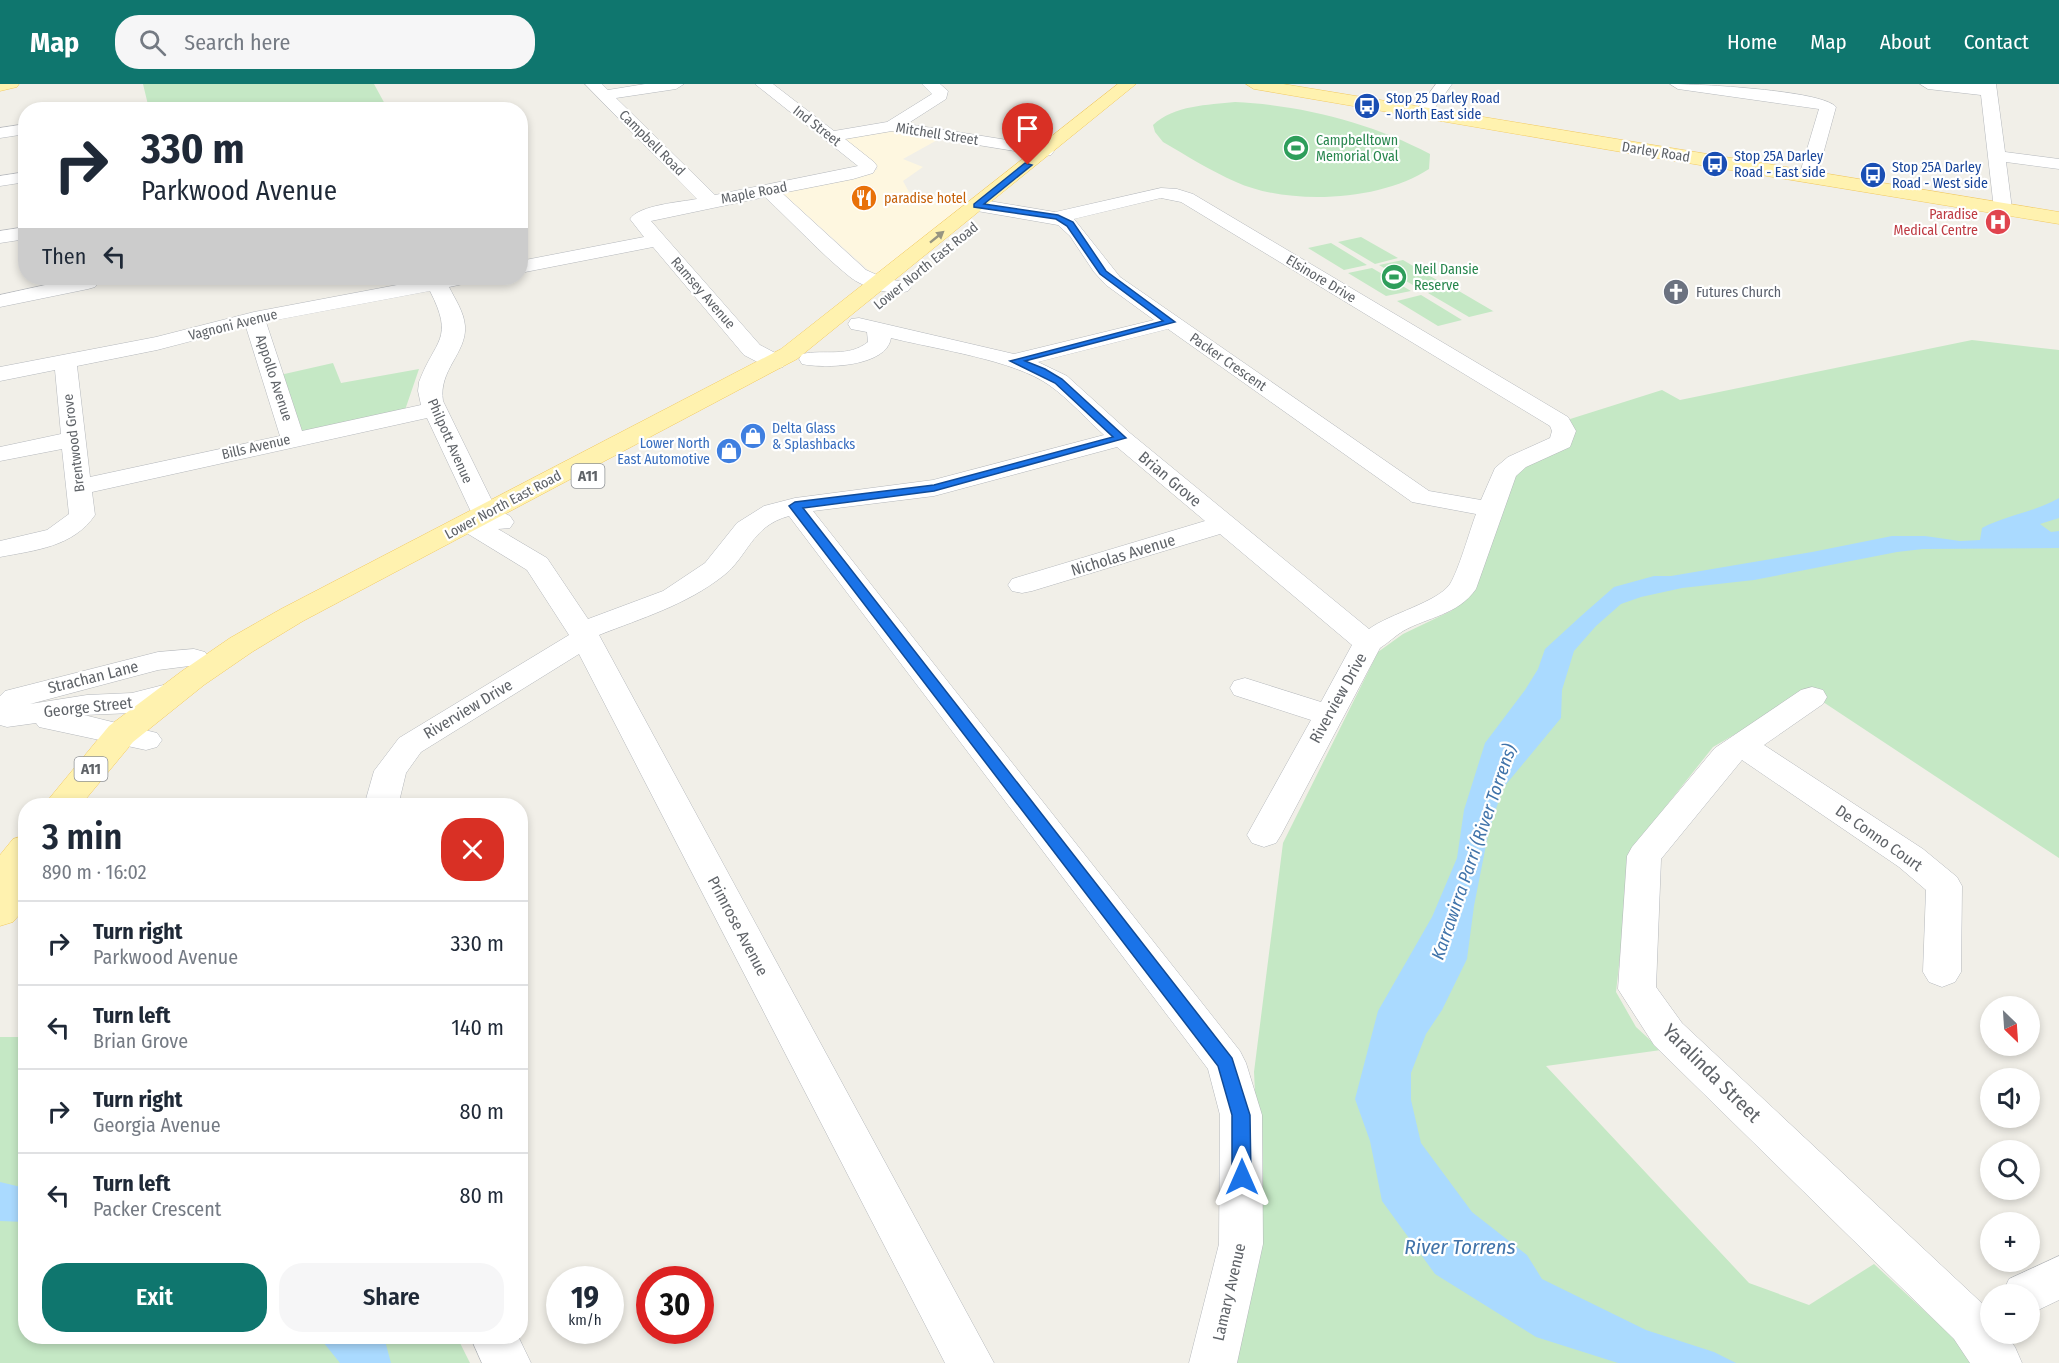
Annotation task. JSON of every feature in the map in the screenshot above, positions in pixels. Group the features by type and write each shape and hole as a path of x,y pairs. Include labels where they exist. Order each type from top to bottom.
{"main road":[{"path":"0,86 11,84"},
{"name":"Lower North East Road","path":"987,207 1045,151 1128,84"},
{"name":"Lower North East Road","path":"69,798 134,737 175,692 271,626 762,387 892,280 1148,84"},
{"name":"Darley Road","path":"1254,84 2002,204 2059,210"},
{"name":"Darley Road","path":"1292,84 1425,110"},
{"name":"Darley Road","path":"2002,204 2059,218"},
{"name":"Lower North East Road","path":"90,798 134,737 209,690 275,644 484,522 776,362 870,332 892,280"},
{"path":"9,890 18,868"}],"street":[{"path":"599,89 676,84"},
{"name":"Ind Street","path":"763,84 868,166 867,169"},
{"path":"892,126 940,96 940,91 930,84"},
{"path":"1425,110 1443,84"},
{"path":"1678,84 1692,91 1813,102 1828,107 1809,173"},
{"path":"1928,84 1988,88 2002,204"},
{"name":"Campbell Road","path":"599,89 710,201"},
{"name":"Mitchell Street","path":"830,136 892,126 1045,151"},
{"path":"0,133 18,130"},
{"path":"1996,156 2059,164"},
{"name":"Maple Road","path":"641,216 853,174 867,169"},
{"path":"0,181 18,178"},
{"path":"768,190 853,268 892,280"},
{"name":"Elsinore Drive","path":"1058,217 1161,193 1177,194 1187,198 1560,422 1564,432"},
{"path":"987,207 1058,217"},
{"name":"Ramsey Avenue","path":"641,216 639,222 752,350 776,362"},
{"name":"Packer Crescent","path":"1058,217 1070,224 1103,273 1421,497 1491,509"},
{"path":"0,237 18,234"},
{"path":"528,265 656,241"},
{"path":"0,301 67,285"},
{"name":"Vagnoni Avenue","path":"0,374 181,338 254,318 427,285"},
{"name":"Philpott Avenue","path":"438,285 449,309 454,331 429,387 434,409 484,522"},
{"name":"Appollo Avenue","path":"254,318 293,439"},
{"path":"1014,361 1171,322"},
{"name":"Brian Grove","path":"809,350 853,357 868,353 870,332 897,340 921,339 1014,361 1041,371 1059,381 1121,438 1368,644"},
{"name":"Brentwood Grove","path":"0,549 60,535 77,523 82,514 65,362"},
{"name":"Bills Avenue","path":"79,487 434,409"},
{"name":"Riverview Drive","path":"1264,835 1368,644 1393,625 1444,604 1462,589 1504,473 1517,462 1561,442 1564,432"},
{"name":"Riverview Drive","path":"383,798 390,771 410,745 584,634 673,597 715,569 746,530 773,512 795,506 934,488 1121,438"},
{"path":"0,454 73,439"},
{"name":"Lamary Avenue","path":"795,506 1226,1063 1241,1115 1241,1244 1213,1363"},
{"name":"Primrose Avenue","path":"484,522 537,564 584,634 970,1363"},
{"name":"Nicholas Avenue","path":"1022,585 1224,524"},
{"name":"Strachan Lane","path":"0,717 16,698 24,695 158,661 195,658"},
{"path":"1245,688 1329,715"},
{"name":"George Street","path":"0,717 87,705 132,703 175,692"},
{"name":"Yaralinda Street","path":"1812,697 1726,756 1644,856 1637,989 1668,1034 1980,1318"},
{"name":"George Street","path":"0,717 74,723 134,737"},
{"name":"De Conno Court","path":"1742,745 1911,858 1944,886 1942,972"},
{"path":"2040,1286 2059,1277"},
{"path":"497,1344 507,1363"},
{"name":"Yaralinda Street","path":"1990,1344 1998,1363"}],"shaded area":[{"name":"paradise hotel","path":"893,129 941,138 903,159 923,167 903,181 909,192 970,204 877,278 780,191 865,174 878,169 838,135"}],"green space":[{"path":"143,84 374,84 384,102 147,102"},
{"name":"Campbelltown Memorial Oval","path":"1235,102 1310,112 1384,133 1430,154 1429,169 1409,180 1361,194 1334,197 1282,195 1258,190 1227,178 1163,142 1155,132 1153,125 1171,113 1203,105"},
{"path":"1361,237 1398,258 1375,264 1338,242"},
{"path":"1331,243 1367,265 1344,270 1308,248"},
{"path":"1403,260 1442,283 1418,288 1379,265"},
{"path":"1372,268 1411,291 1386,296 1348,273"},
{"path":"1452,287 1494,311 1469,317 1428,293"},
{"path":"1421,295 1462,320 1438,326 1397,301"},
{"path":"1972,340 2059,350 2059,858 1808,692 1713,747 1632,849 1616,992 1636,1027 1661,1050 1546,1066 1749,1283 1809,1305 1874,1264 1970,1353 1977,1363 1230,1363 1262,1232 1254,1072 1283,843 1378,652 1403,634 1451,611 1475,590 1514,477 1567,420 1662,390 1680,400"},
{"path":"333,363 341,383 419,369 405,410 302,434 280,375"},
{"path":"0,1037 18,1037 18,1344 460,1344 470,1363 0,1363"}],"water":[{"name":"River Torrens","path":"2059,498 2059,518 2040,524 2051,532 2059,531 2059,548 1923,549 1897,552 1754,580 1682,588 1621,604 1596,626 1574,651 1562,690 1561,718 1503,788 1489,830 1474,906 1467,959 1442,1010 1426,1034 1411,1073 1411,1100 1421,1143 1472,1212 1527,1255 1542,1279 1646,1330 1714,1352 1736,1363 1618,1363 1536,1337 1435,1274 1382,1201 1370,1141 1355,1099 1378,1011 1432,917 1457,858 1464,810 1485,743 1525,690 1538,669 1545,649 1614,587 1654,576 1671,576 1892,536 1925,536 1960,541 1980,540 1982,528"},
{"path":"0,1182 18,1186 18,1222 0,1221"},
{"path":"325,1344 386,1344 391,1363 340,1363"}],"place":[{"name":"Stop 25 Darley Road - North East side","path":"1367,106"},
{"name":"Campbelltown Memorial Oval","path":"1296,148"},
{"name":"Stop 25A Darley Road - East side","path":"1715,164"},
{"name":"Stop 25A Darley Road - West side","path":"1873,175"},
{"name":"paradise hotel","path":"864,198"},
{"name":"Paradise Medical Centre","path":"1998,222"},
{"name":"Neil Dansie Reserve","path":"1394,277"},
{"name":"Futures Church","path":"1676,292"},
{"name":"Delta Glass & Splashbacks","path":"753,436"},
{"name":"Lower North East Automotive","path":"729,451"}],"route":[{"path":"1028,165 977,205 1058,217 1070,224 1103,273 1171,322 1014,361 1041,371 1059,381 1121,438 934,488 795,506 1226,1063 1241,1115 1242,1177"}],"water label":[{"name":"Karrawirra Parri (River Torrens)","path":"1474,852"}]}
